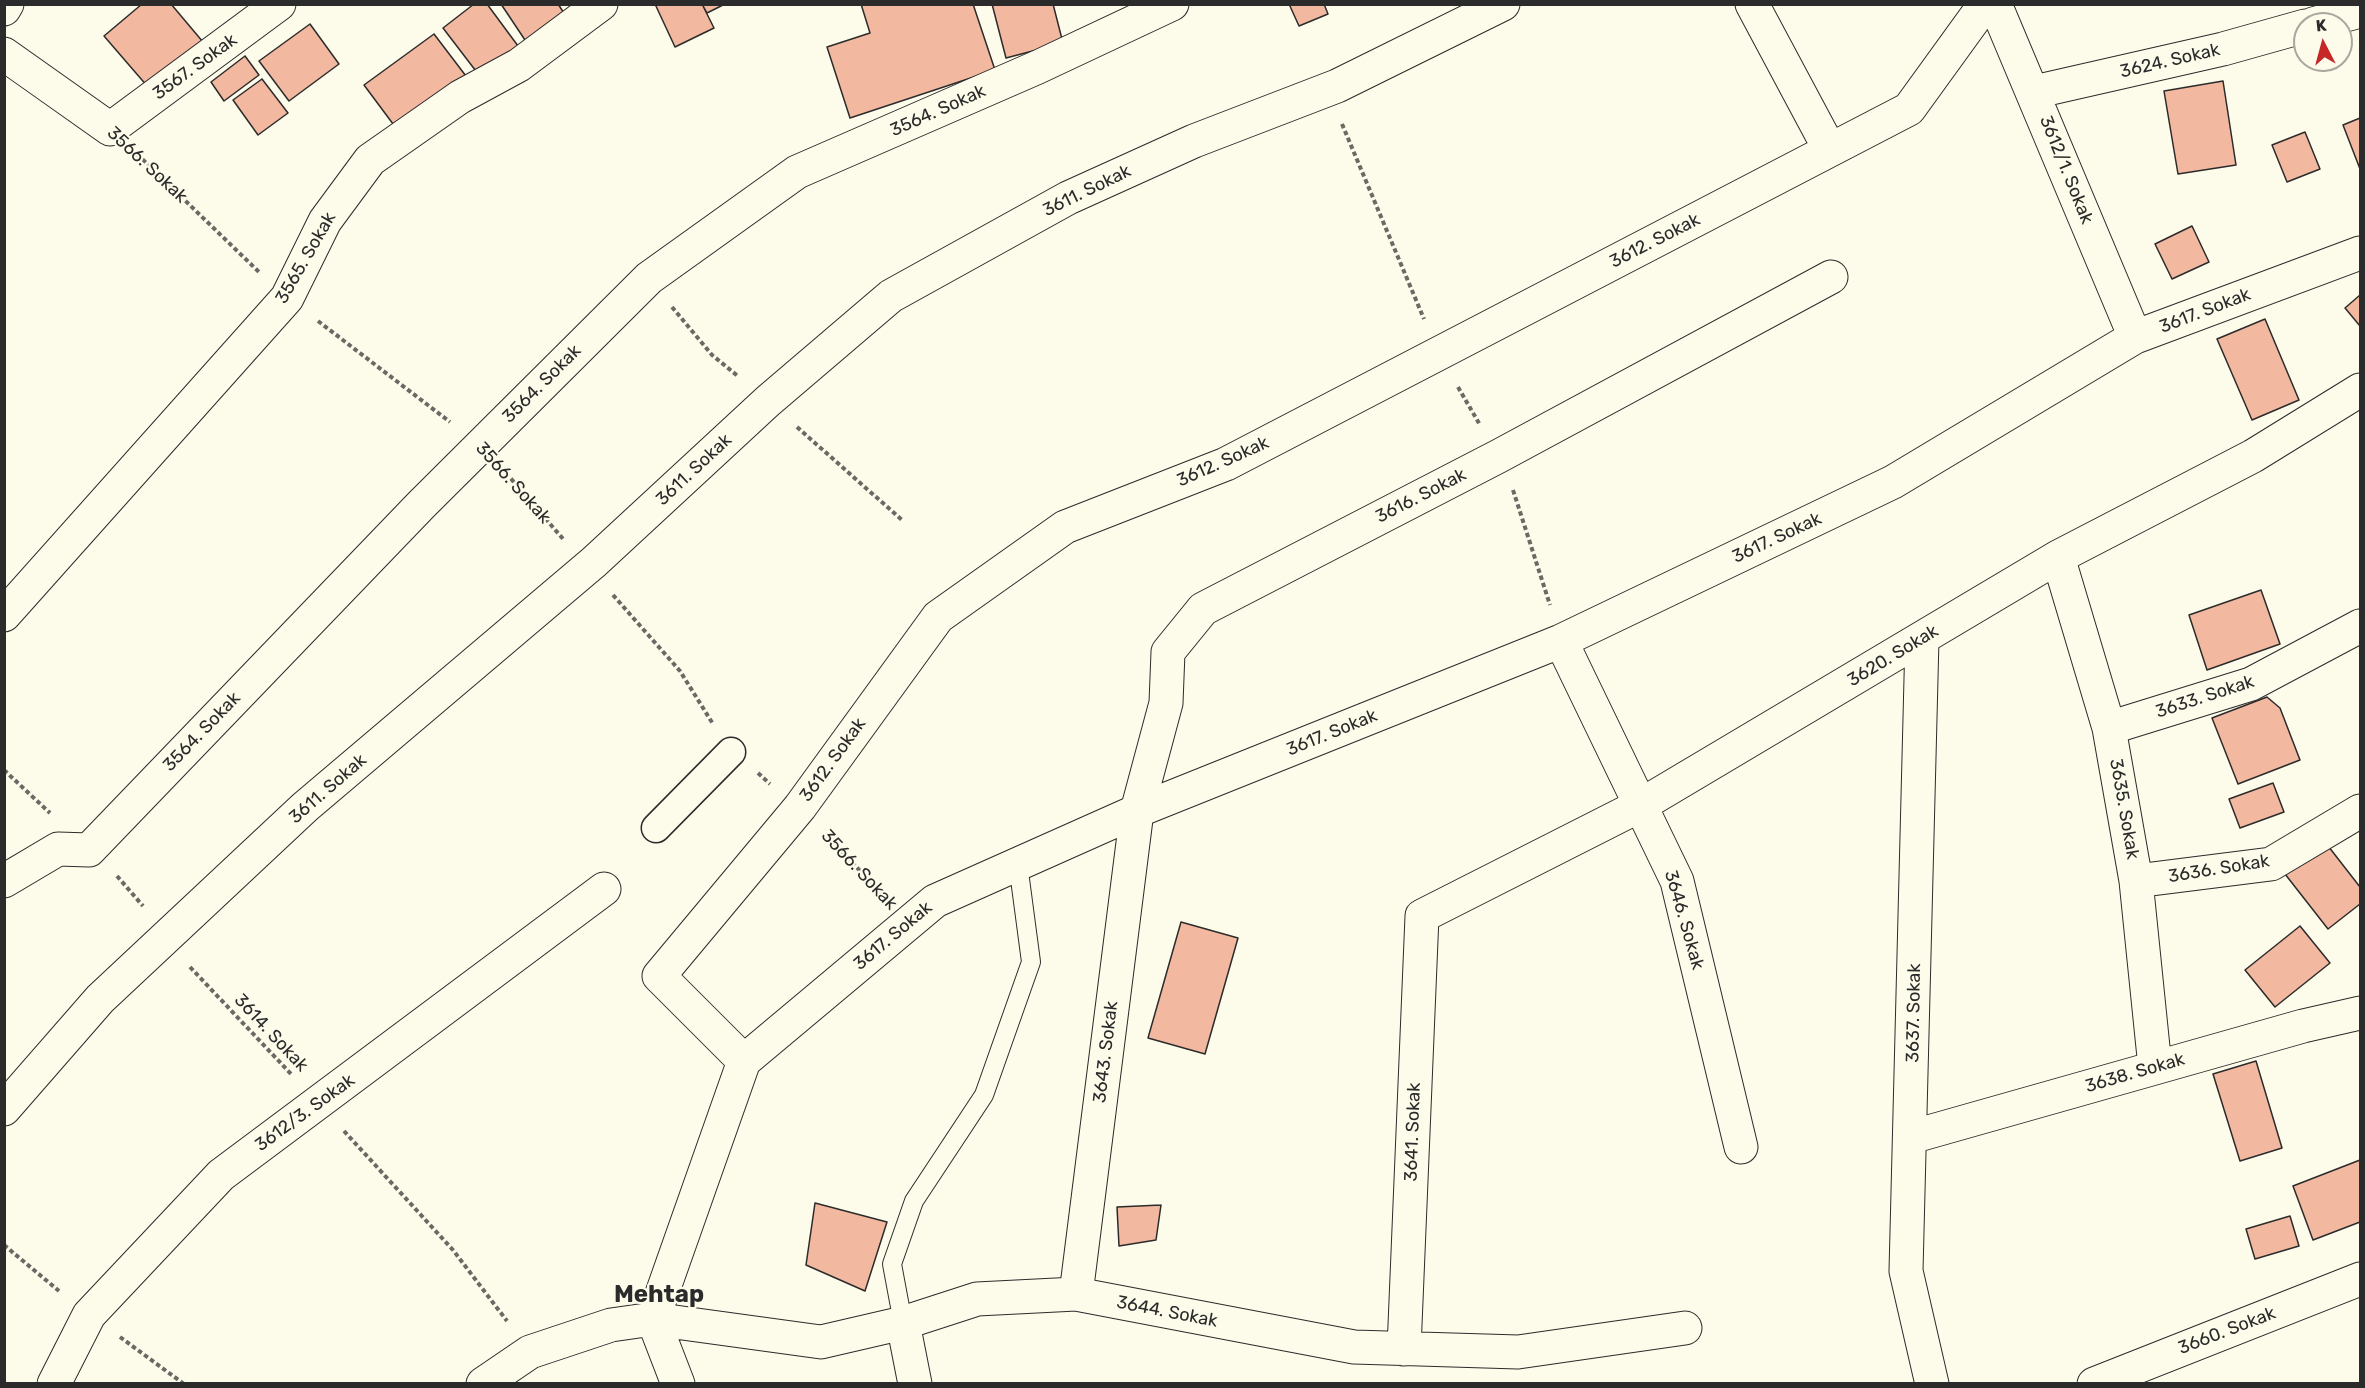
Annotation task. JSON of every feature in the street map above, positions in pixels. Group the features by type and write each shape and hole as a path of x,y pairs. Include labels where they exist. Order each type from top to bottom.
{"street":[{"path":"4,9 7,4"},
{"name":"3567. Sokak","path":"110,129 279,4"},
{"name":"3565. Sokak","path":"4,615 287,298 325,221 370,160 460,97 519,65 601,4"},
{"name":"3564. Sokak","path":"88,850 481,445 649,278 797,172 1038,67 1172,4"},
{"name":"3611. Sokak","path":"4,1109 100,999 305,807 588,567 768,401 891,296 1068,198 1194,141 1337,86 1503,4"},
{"path":"1752,4 1830,150"},
{"name":"3612. Sokak","path":"744,1060 659,976 800,807 938,617 1065,527 1226,464 1909,109 1985,4"},
{"name":"3612/1. Sokak","path":"1995,4 2034,92 2135,337"},
{"name":"3624. Sokak","path":"2034,92 2223,49 2293,29"},
{"name":"3566. Sokak","path":"4,54 110,129"},
{"name":"3617. Sokak","path":"744,1060 935,901 1137,811 1562,641 1893,482 2135,337 2361,253"},
{"name":"3616. Sokak","path":"1137,811 1166,703 1168,652 1203,609 1499,456 1831,277"},
{"name":"3620. Sokak","path":"1422,916 1641,805 2058,557 2253,456 2361,390"},
{"name":"3635. Sokak","path":"2058,557 2109,728 2136,881 2155,1067"},
{"name":"3633. Sokak","path":"2109,728 2251,684 2361,626"},
{"name":"3637. Sokak","path":"1922,639 1906,1271 1932,1383"},
{"name":"3646. Sokak","path":"1562,641 1677,880 1741,1147"},
{"path":"656,828 731,752"},
{"name":"3636. Sokak","path":"2136,881 2271,864 2361,810"},
{"name":"3643. Sokak","path":"1076,1294 1137,811"},
{"path":"4,881 58,849 88,850"},
{"name":"3612/3. Sokak","path":"54,1383 89,1315 221,1175 604,889"},
{"name":"3641. Sokak","path":"1404,1349 1422,916"},
{"name":"3638. Sokak","path":"1911,1137 2303,1026 2361,1013"},
{"path":"678,1383 653,1319 744,1060"},
{"name":"3660. Sokak","path":"2094,1383 2361,1279"},
{"name":"3644. Sokak","path":"653,1319 821,1342 903,1323 977,1299 1076,1294 1354,1347 1518,1352 1685,1328"},
{"path":"483,1383 530,1352 610,1325 653,1319"},
{"path":"903,1323 915,1383"}],"lane":[{"path":"903,1323 892,1264 914,1200 984,1095 1031,962 1018,864"}],"path":[{"name":"3566. Sokak","path":"110,129 287,298 481,445 680,671 731,752 800,807 909,923"},
{"name":"3614. Sokak","path":"4,770 125,884 195,972 453,1250 530,1352"}],"building":[{"path":"142,4 171,4 203,42 148,87 104,36"},
{"path":"474,4 487,4 521,50 482,79 443,28"},
{"path":"501,4 558,4 566,16 527,43"},
{"path":"655,4 702,4 714,28 675,47"},
{"path":"702,4 725,4 707,13"},
{"path":"861,4 973,4 995,70 850,118 827,47 870,33"},
{"path":"992,4 1053,4 1063,43 1006,58"},
{"path":"1289,4 1324,4 1328,14 1299,26"},
{"path":"310,24 339,64 289,101 259,61"},
{"path":"434,34 469,80 399,132 364,85"},
{"path":"245,56 259,75 224,101 211,82"},
{"path":"262,79 288,113 258,135 233,100"},
{"path":"2223,81 2236,165 2178,174 2164,91"},
{"path":"2360,118 2360,169 2343,125"},
{"path":"2305,132 2320,169 2287,182 2272,145"},
{"path":"2192,226 2209,262 2172,279 2155,244"},
{"path":"2360,295 2360,326 2345,308"},
{"path":"2265,319 2299,400 2252,420 2217,339"},
{"path":"2261,590 2280,644 2207,670 2189,615"},
{"path":"2267,697 2280,708 2300,760 2238,784 2212,718"},
{"path":"2273,783 2284,812 2240,828 2229,799"},
{"path":"2325,842 2360,887 2360,904 2328,929 2285,874"},
{"path":"1181,922 1238,938 1205,1054 1148,1038"},
{"path":"2300,926 2330,963 2275,1007 2245,970"},
{"path":"2256,1061 2282,1148 2240,1161 2213,1074"},
{"path":"2360,1160 2360,1222 2313,1240 2293,1186"},
{"path":"815,1203 887,1222 865,1291 806,1265"},
{"path":"1161,1205 1156,1240 1119,1246 1117,1207"},
{"path":"2290,1216 2299,1246 2255,1259 2246,1229"}],"district":[{"name":"Mehtap","path":"659,1295"}]}
